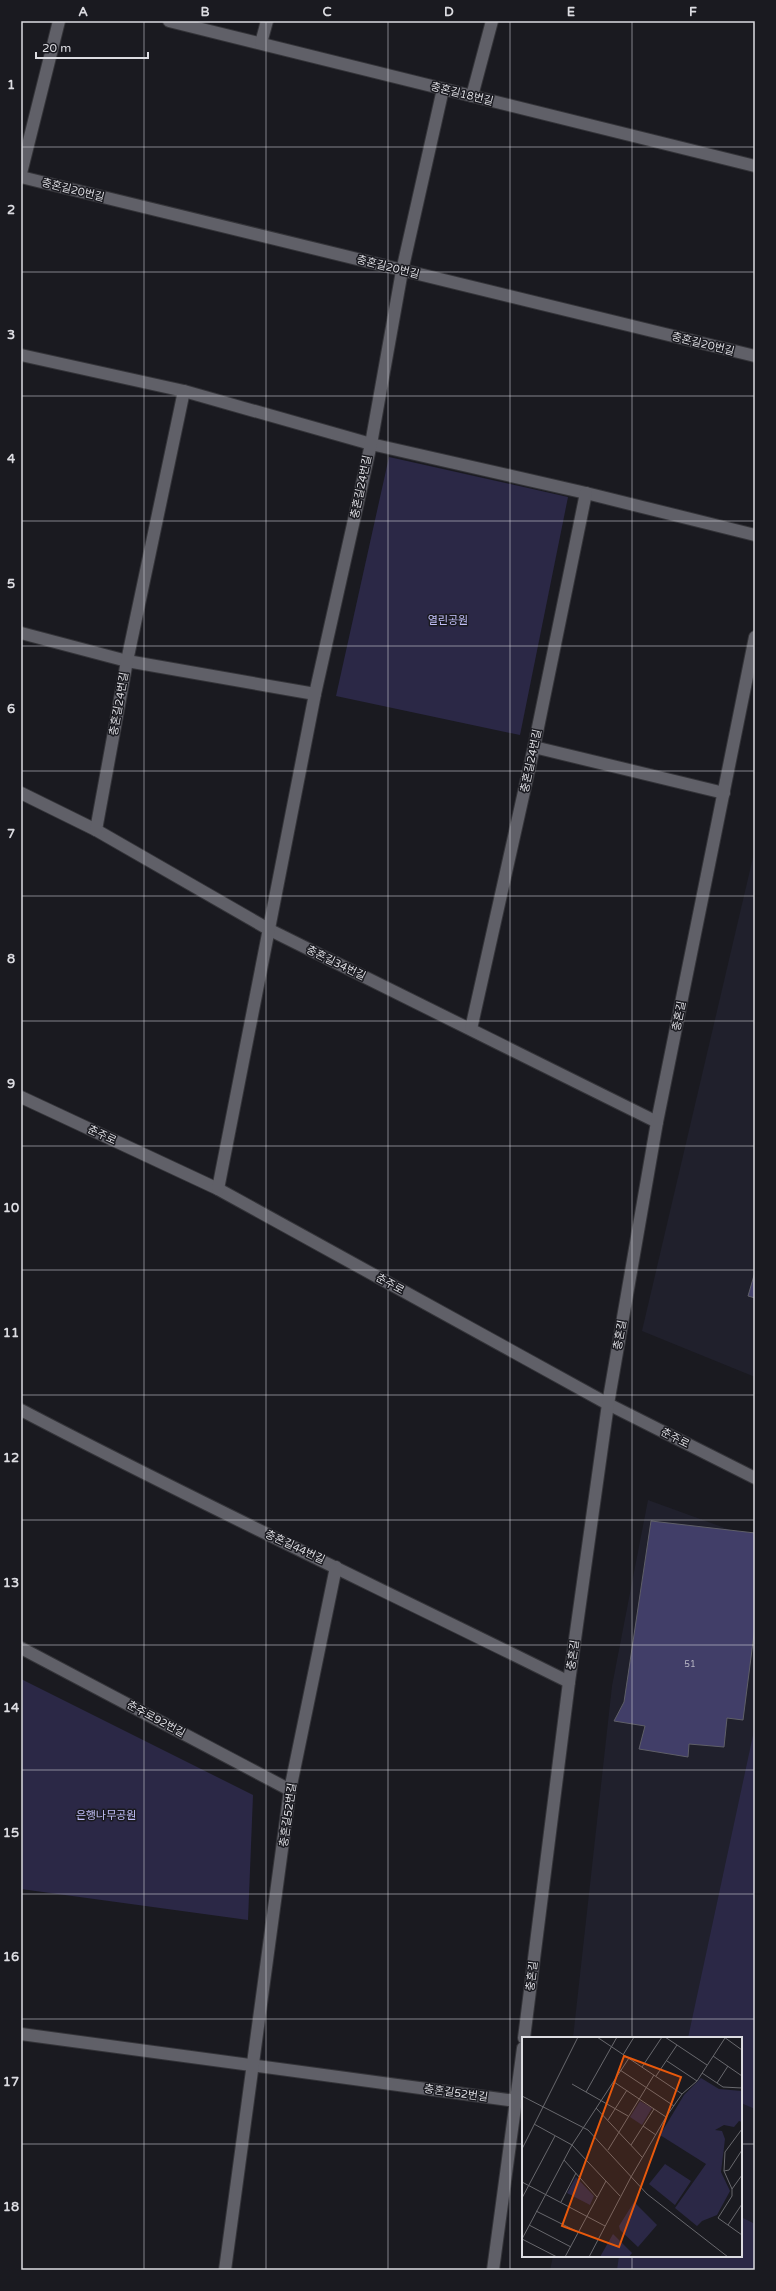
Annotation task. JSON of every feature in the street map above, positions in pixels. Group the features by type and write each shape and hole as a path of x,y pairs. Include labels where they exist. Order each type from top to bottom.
{"street":[{"path":"21,173 59,21"},
{"name":"충혼길18번길","path":"170,21 755,166"},
{"path":"261,43 267,21"},
{"path":"472,96 492,21"},
{"path":"370,444 402,271 443,89"},
{"name":"충혼길20번길","path":"21,177 755,356"},
{"name":"충혼길24번길","path":"21,355 184,391 370,444 586,493 755,535"},
{"name":"충혼길24번길","path":"96,830 127,661 184,391"},
{"name":"충혼길24번길","path":"218,1189 270,930 315,694 370,444"},
{"name":"충혼길24번길","path":"471,1029 534,747 586,493"},
{"path":"21,633 127,661 315,694"},
{"name":"충혼길","path":"524,2037 569,1682 608,1404 657,1122 755,637"},
{"path":"534,747 724,793"},
{"name":"충혼길34번길","path":"21,793 96,830 270,930 657,1122"},
{"name":"춘주로","path":"21,1097 218,1189 608,1404 755,1478"},
{"name":"충혼길44번길","path":"21,1410 152,1479 336,1567 569,1682"},
{"name":"충혼길52번길","path":"224,2270 290,1790 336,1567"},
{"name":"춘주로92번길","path":"21,1648 290,1790"},
{"name":"충혼길52번길","path":"21,2034 516,2101"},
{"path":"493,2270 522,2056"}],"shaded area":[{"path":"755,849 755,1377 642,1331"},
{"path":"648,1500 755,1539 755,2270 550,2270 553,2257 742,2257 742,2037 573,2037 612,1686"}],"green space":[{"name":"열린공원","path":"389,457 568,497 520,735 336,696"},
{"name":"은행나무공원","path":"21,1679 253,1795 248,1920 21,1889"},
{"path":"755,1726 755,2109 742,2103 742,2037 688,2037"},
{"path":"742,2218 755,2224 755,2270 617,2270 619,2257 742,2257"}],"building":[{"path":"755,1272 755,1298 748,1296"},
{"path":"651,1521 755,1533 755,1626 743,1720 727,1718 724,1747 689,1744 688,1757 639,1749 645,1726 614,1721 624,1702"}]}
